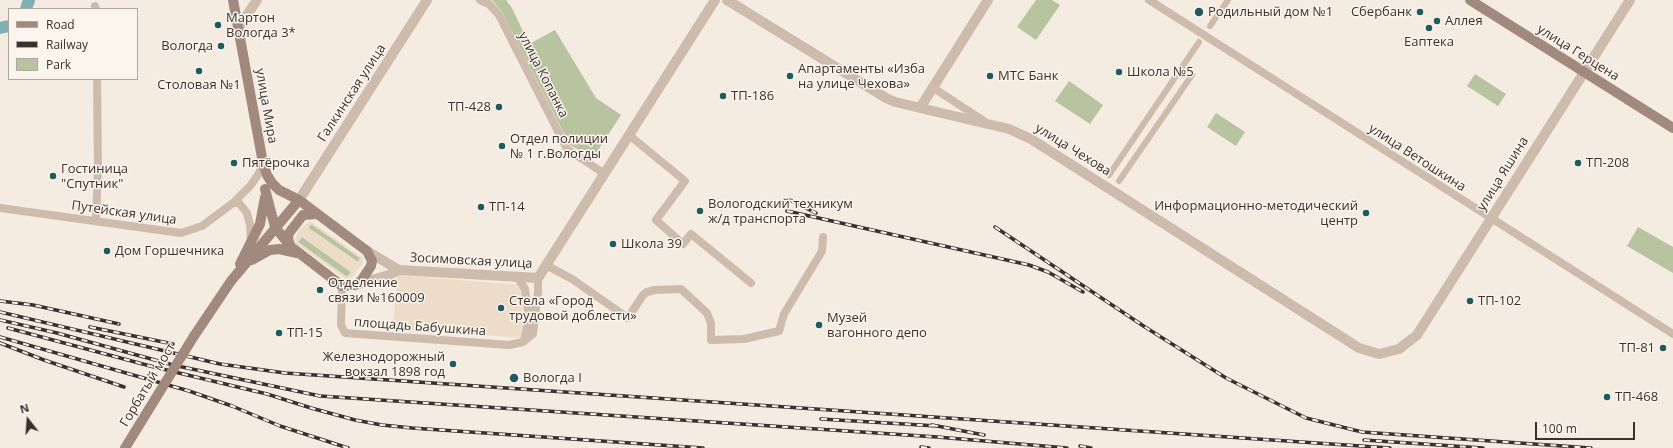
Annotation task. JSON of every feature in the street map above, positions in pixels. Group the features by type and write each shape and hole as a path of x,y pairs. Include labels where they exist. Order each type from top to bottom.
{"main road":[{"name":"улица Мира","path":"234,0 263,163 267,175 272,183 279,190 299,200"},
{"name":"улица Герцена","path":"1470,0 1673,128"},
{"path":"263,163 265,189 275,227 290,246 340,285 354,285 361,281 371,266 372,261 367,252"},
{"path":"267,175 278,217 275,227"},
{"path":"231,282 260,224 265,189"},
{"name":"Зосимовская улица","path":"299,200 367,252"},
{"path":"231,282 275,227 299,200"},
{"path":"290,246 288,238 289,233 304,215 317,214"},
{"path":"231,282 254,259 270,250 288,250 302,255"},
{"name":"Горбатый мост","path":"126,448 194,336 231,282"}],"street":[{"path":"239,27 257,0"},
{"name":"Галкинская улица","path":"299,200 427,0"},
{"name":"улица Копанка","path":"480,0 489,4 499,15 567,149 605,174"},
{"name":"Зосимовская улица","path":"367,252 400,270 538,278 715,0"},
{"name":"улица Чехова","path":"727,0 886,98 920,108 1009,129 1031,139 1359,348 1369,352 1390,353"},
{"path":"920,108 988,0"},
{"name":"улица Ветошкина","path":"1149,0 1490,219 1673,334"},
{"path":"1210,26 1228,0"},
{"name":"улица Яшина","path":"1390,353 1408,344 1417,335 1630,0"},
{"path":"1109,175 1199,42"},
{"path":"1119,181 1192,75"},
{"path":"96,220 98,167 97,80"},
{"path":"932,87 986,123"},
{"path":"630,135 685,181 656,220 683,244 692,234 751,283"},
{"name":"Путейская улица","path":"0,208 96,220 181,233 202,226 233,203 258,176 263,163"},
{"path":"233,203 239,203 247,213 250,225 251,243"},
{"path":"546,265 572,279 628,318 643,295 647,292 655,290 681,289 707,313 711,323 712,340 744,339 779,331 784,314 822,251 823,237"},
{"path":"354,285 389,275 400,270"},
{"path":"518,278 525,289 528,309 527,332 523,342"},
{"path":"523,342 530,337 535,329 538,278"},
{"name":"площадь Бабушкина","path":"340,285 341,325 345,333 509,345 523,342"}],"green space":[{"path":"492,0 506,0 512,8 529,44 555,30 596,98 621,115 593,158 570,145 502,12"},
{"path":"1036,0 1052,0 1060,5 1036,40 1017,27"},
{"path":"1475,74 1506,94 1498,106 1467,86"},
{"path":"1069,81 1103,105 1090,124 1055,101"},
{"path":"1216,113 1245,132 1236,146 1207,127"},
{"path":"311,224 360,258 358,262 308,228"},
{"path":"1638,227 1673,247 1673,273 1627,246"},
{"path":"302,237 351,272 347,277 298,242"}],"shaded area":[{"path":"310,221 363,258 363,263 351,279 347,280 294,242 299,230","holes":["311,224 360,258 358,262 309,228","302,237 351,272 347,277 298,242"]},
{"path":"397,275 520,285 524,299 524,328 521,338 393,328"}],"waterway":[{"path":"26,8 29,0"},
{"path":"0,28 8,26"}],"railway":[{"path":"790,200 816,213"},
{"path":"787,211 1029,265 1048,272 1083,292"},
{"path":"995,227 1145,327 1226,378 1306,418 1362,432 1591,448"},
{"path":"0,301 33,305 119,324"},
{"path":"0,312 220,364 285,373 1390,448"},
{"path":"0,320 57,333 173,365 320,396 937,437 1067,448"},
{"path":"90,327 173,344"},
{"path":"8,328 154,367 267,394 355,420 382,425 703,448"},
{"path":"0,337 189,391 232,406 280,426 348,448"},
{"path":"0,343 44,360 124,387"},
{"path":"821,419 937,426"},
{"path":"932,425 984,435"},
{"path":"1364,440 1483,448"},
{"path":"1080,446 1091,448"},
{"path":"921,447 929,448"}],"place":[{"name":"Родильный дом №1","path":"1199,12"},
{"name":"Сбербанк","path":"1420,12"},
{"name":"Аллея","path":"1437,21"},
{"name":"Мартон Вологда 3*","path":"218,25"},
{"name":"Еаптека","path":"1429,28"},
{"name":"Вологда","path":"221,46"},
{"name":"Столовая №1","path":"199,71"},
{"name":"Школа №5","path":"1119,72"},
{"name":"Апартаменты «Изба на улице Чехова»","path":"790,76"},
{"name":"МТС Банк","path":"990,76"},
{"name":"ТП-186","path":"723,96"},
{"name":"ТП-428","path":"499,107"},
{"name":"Отдел полиции № 1 г.Вологды","path":"502,146"},
{"name":"Пятёрочка","path":"234,163"},
{"name":"ТП-208","path":"1578,163"},
{"name":"Гостиница \"Спутник\"","path":"53,176"},
{"name":"ТП-14","path":"481,207"},
{"name":"Вологодский техникум ж/д транспорта","path":"700,211"},
{"name":"Информационно-методический центр","path":"1366,213"},
{"name":"Школа 39","path":"613,244"},
{"name":"Дом Горшечника","path":"107,251"},
{"name":"Отделение связи №160009","path":"320,290"},
{"name":"ТП-102","path":"1470,301"},
{"name":"Стела «Город трудовой доблести»","path":"501,308"},
{"name":"Музей вагонного депо","path":"819,325"},
{"name":"ТП-15","path":"279,333"},
{"name":"ТП-81","path":"1663,348"},
{"name":"Железнодорожный вокзал 1898 год","path":"453,364"},
{"name":"Вологда I","path":"514,378"},
{"name":"ТП-468","path":"1607,397"}]}
